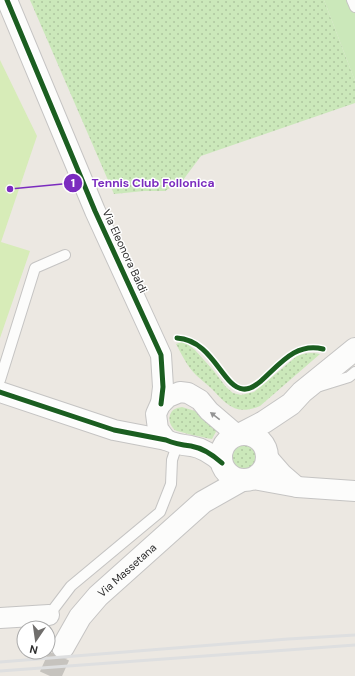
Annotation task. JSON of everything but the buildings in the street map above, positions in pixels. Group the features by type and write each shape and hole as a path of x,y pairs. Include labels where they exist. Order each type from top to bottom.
{"main road":[{"name":"Via Massetana","path":"203,502 222,464 221,455 223,447 227,441 264,422 297,398 355,349"},
{"name":"Via Massetana","path":"63,647 80,617 98,596 203,502 259,475 263,470 277,429 297,398"},
{"path":"239,435 248,434 255,436 265,447 267,456"},
{"path":"222,464 229,475 235,478 248,479"}],"street":[{"name":"Via Eleonora Baldi","path":"7,0 95,211 161,355 163,382 158,429 173,443"},
{"path":"161,355 180,382 193,396"},
{"path":"0,392 114,430 192,446 214,456 222,464"},
{"path":"99,425 126,425 137,422 159,409 168,397 180,392 200,400 209,411 239,435"},
{"path":"267,456 278,470 297,487"},
{"path":"248,479 297,487 355,491"},
{"path":"0,618 49,615"}],"lane":[{"path":"352,0 355,7"},
{"path":"0,380 35,268 65,255"},
{"path":"297,398 349,377 355,372"},
{"path":"49,615 71,586 160,512 171,484 172,460 175,451 173,443"}],"green space":[{"path":"30,0 324,0 355,81 355,103 201,156 183,180 165,191 144,191 114,194"},
{"path":"324,0 355,0 355,81"},
{"path":"0,60 37,136 1,242 30,251 0,338"},
{"path":"181,342 186,343 195,350 226,387 233,393 241,395 254,392 297,356 308,353 320,354 260,406 244,410 227,404 193,372 176,344"},
{"path":"182,407 195,411 218,428 212,439 174,429 171,425 169,417 174,409"},
{"path":"244,443 254,447 258,457 254,467 244,471 234,467 230,457 234,447"}],"tunnel":[{"path":"50,676 63,647"}],"railway":[{"path":"0,662 355,635"},
{"path":"0,671 355,645"}],"cycle path":[{"path":"7,0 95,211 161,355 163,387 161,404"},
{"path":"177,338 189,341 200,347 229,381 236,387 243,389 250,388 257,384 289,356 305,349 323,349"},
{"path":"0,392 114,430 200,448 208,452 222,463"}],"place":[{"name":"Tennis Club Follonica","path":"10,189"}]}
